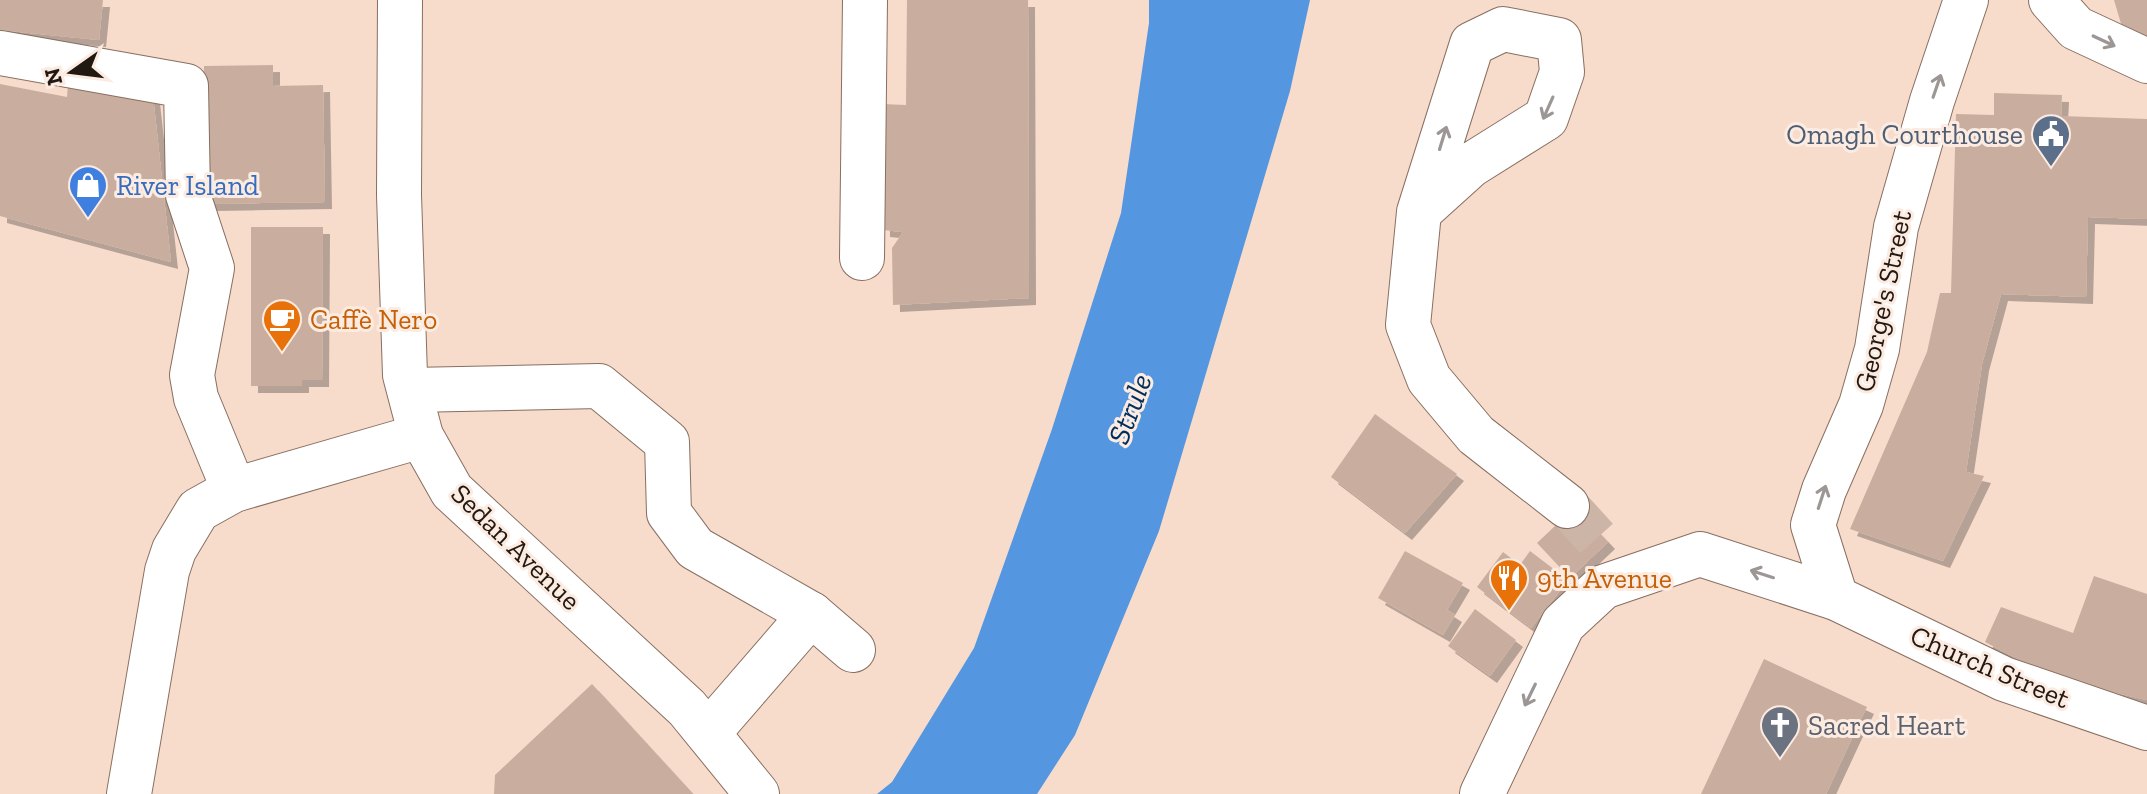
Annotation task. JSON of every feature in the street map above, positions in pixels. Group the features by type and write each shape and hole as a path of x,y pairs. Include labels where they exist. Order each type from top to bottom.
{"street":[{"name":"Sedan Avenue","path":"400,0 399,195 405,375 421,436 452,491 687,708 757,794"},
{"path":"862,258 865,0"},
{"name":"George's Street","path":"1836,598 1813,525 1824,490 1861,405 1877,349 1896,227 1932,101 1966,0"},
{"path":"2051,0 2076,28 2147,61"},
{"path":"0,53 186,86 188,195 212,268 192,375 196,398 234,490"},
{"path":"1419,212 1408,325 1429,379 1476,435 1567,506"},
{"path":"410,390 599,386 667,442 669,513 695,548 811,614 853,650"},
{"path":"129,794 167,571 174,550 198,510 234,490 421,436"},
{"name":"Church Street","path":"1482,794 1563,624 1603,587 1612,564 1700,554 1836,598 2004,679 2147,728"},
{"path":"708,733 811,614"}],"water":[{"name":"Strule","path":"1149,0 1310,0 1290,91 1159,531 1075,735 1037,794 877,794 892,782 974,648 1052,429 1121,213 1149,23"}],"building":[{"path":"0,0 103,0 99,40 0,30"},
{"path":"907,0 1028,0 1029,298 893,305 892,248 903,232 883,230 882,104 906,105"},
{"path":"2114,0 2147,0 2147,43 2125,37"},
{"path":"273,65 273,86 323,85 325,202 206,204 204,66"},
{"path":"69,72 152,87 171,262 0,216 0,84 67,97"},
{"name":"Omagh Courthouse","path":"1994,93 2062,95 2061,116 2147,119 2147,219 2088,217 2086,297 2001,294 1982,364 1966,472 1984,476 1943,561 1850,529 1927,352 1940,293 1951,293 1956,114 1994,115"},
{"path":"251,227 323,227 322,380 302,380 302,386 251,386"},
{"path":"1375,414 1457,474 1405,533 1331,477"},
{"path":"1575,507 1608,542 1570,578 1537,543"},
{"path":"1405,551 1463,583 1447,610 1455,615 1443,635 1378,598"},
{"path":"1530,551 1568,580 1531,628 1477,587 1503,552 1520,565"},
{"path":"2094,576 2147,594 2147,700 2056,679 1985,642 2001,607 2073,633"},
{"path":"1475,609 1516,640 1490,676 1448,646"},
{"name":"Sacred Heart","path":"1764,659 1867,707 1826,794 1701,794"},
{"path":"592,684 693,794 494,794 495,775"}],"tunnel":[{"path":"1567,506 1606,549"}],"place":[{"name":"Omagh Courthouse","path":"2051,168"},
{"name":"River Island","path":"88,219"},
{"name":"Caffè Nero","path":"282,353"},
{"name":"9th Avenue","path":"1509,612"},
{"name":"Sacred Heart","path":"1780,759"}]}
